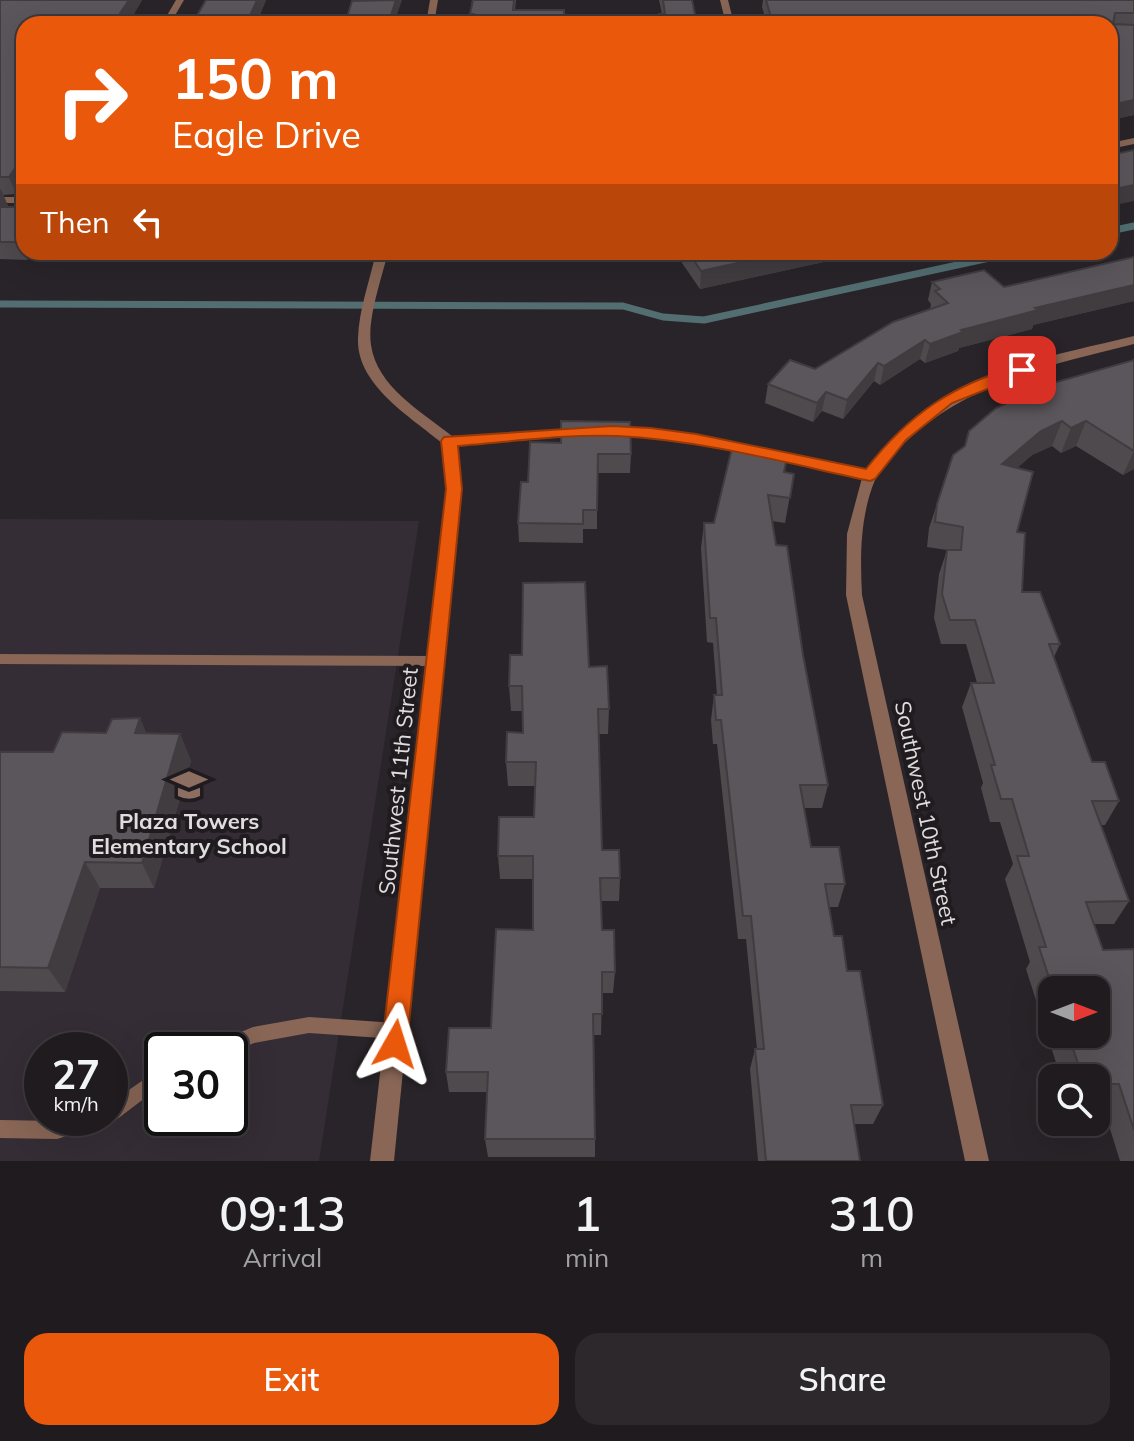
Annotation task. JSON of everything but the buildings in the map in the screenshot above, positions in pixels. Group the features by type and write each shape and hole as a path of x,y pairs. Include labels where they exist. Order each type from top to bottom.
{"street":[{"path":"380,260 363,343 373,373 393,395 449,441 612,431 651,433 696,439 870,475"},
{"name":"Southwest 10th Street","path":"977,1161 854,595 853,529 859,501 870,475 900,436 947,400 1022,370 1134,340"},
{"name":"Southwest 11th Street","path":"382,1161 454,489 449,441"}],"lane":[{"path":"0,659 434,661"},
{"path":"248,1037 309,1025 396,1031"},
{"path":"0,1129 24,1129"}],"shaded area":[{"name":"Plaza Towers Elementary School","path":"0,519 419,521 319,1161 0,1161"}],"waterway":[{"path":"1118,229 1134,226"},
{"path":"0,304 623,306 663,317 704,320 980,260"}],"place":[{"name":"Plaza Towers Elementary School","path":"189,785"}],"route":[{"path":"395,1044 454,489 449,441 612,431 651,433 696,439 870,475 900,436 947,400 985,382 1022,370"}]}
